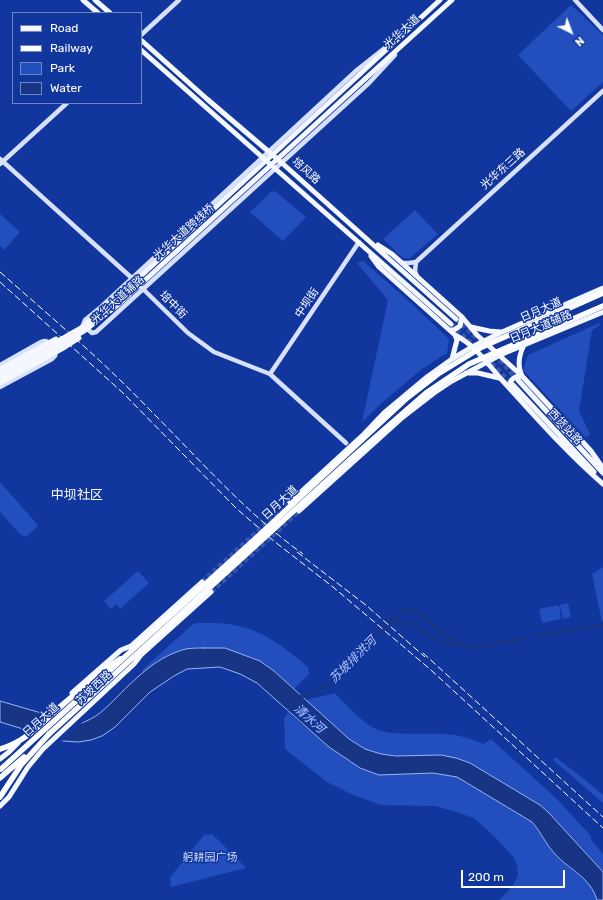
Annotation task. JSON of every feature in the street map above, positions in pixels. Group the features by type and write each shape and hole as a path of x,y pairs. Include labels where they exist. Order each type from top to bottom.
{"highway":[{"name":"日月大道","path":"0,770 135,649 407,398 432,379 482,347 603,293"},
{"name":"日月大道","path":"49,734 355,455 426,393 447,378 476,361 603,306"},
{"path":"0,749 8,747 23,739 100,672 135,649"},
{"path":"0,778 49,734"},
{"path":"0,797 21,764 49,734"}],"main road":[{"path":"83,0 97,12"},
{"path":"95,0 109,12"},
{"name":"光华大道","path":"360,74 440,0"},
{"name":"光华大道","path":"365,79 452,0"},
{"name":"培风路","path":"142,41 207,100 282,163 456,319"},
{"name":"培风路","path":"142,51 451,324"},
{"name":"光华大道跨线桥","path":"0,374 81,328 131,286 360,74"},
{"name":"光华大道跨线桥","path":"0,379 59,346 102,318 365,79"},
{"path":"368,240 392,254 462,317 591,451 603,468"},
{"path":"363,246 379,267 450,330 465,340 488,362 501,379"},
{"name":"日月大道辅路","path":"290,502 364,434 384,413 427,377 452,359 502,332 603,288"},
{"name":"日月大道辅路","path":"299,511 404,417 434,393 465,373 500,355 603,312"},
{"path":"450,330 454,330 460,326 462,317"},
{"path":"0,383 79,339 102,318"},
{"path":"471,327 502,332"},
{"path":"0,369 41,346 81,328"},
{"path":"452,359 456,335"},
{"path":"520,378 518,368 524,345"},
{"path":"465,373 478,373 501,379 511,385 578,462 603,483"},
{"path":"511,385 513,378 520,378"},
{"name":"西货站路","path":"520,378 603,473"},
{"name":"苏坡西路","path":"0,758 9,752 26,734 121,650 131,646 202,582"},
{"name":"苏坡西路","path":"0,806 9,797 28,767 51,742 134,664 140,655 211,592"}],"street":[{"path":"142,34 179,0"},
{"path":"575,0 603,30"},
{"name":"光华大道辅路","path":"402,35 357,70 264,158 83,322 83,325 89,332 96,332 282,163 369,83 407,42"},
{"name":"光华东三路","path":"416,262 603,90"},
{"path":"1,162 66,104"},
{"path":"298,125 294,134 299,140 309,138"},
{"name":"培中街","path":"1,162 132,278 188,333 214,352 270,374 346,443"},
{"name":"中坝街","path":"270,374 359,242"},
{"path":"402,263 416,262 415,271 418,278"},
{"path":"0,365 45,341 50,343 56,352 52,359 0,387"}],"green space":[{"path":"571,5 603,35 603,82 571,111 518,55"},
{"path":"275,191 306,217 283,241 250,212 271,192"},
{"path":"415,210 438,234 410,258 403,258 383,239"},
{"path":"0,214 20,232 4,250 0,246"},
{"path":"363,261 449,339 447,353 422,369 362,422 388,300 357,263"},
{"path":"599,323 600,325 592,330 579,411 590,434 586,438 523,370 528,355"},
{"path":"0,482 37,524 37,527 26,537 20,534 0,512"},
{"path":"603,567 603,621 602,622 592,574"},
{"path":"138,571 149,583 120,609 116,604 111,609 104,601"},
{"path":"568,603 571,617 563,619 560,605"},
{"path":"559,605 561,619 542,623 539,609"},
{"path":"193,624 232,625 258,633 270,639 295,656 308,667 309,674 294,689 260,661 245,655 163,658 143,672 142,670"},
{"path":"334,693 370,726 382,731 390,733 449,734 484,744 491,739 557,799 591,836 591,840 603,854 603,872 540,805 470,763 441,756 396,756 381,754 365,749 349,739 306,701"},
{"path":"288,712 302,725 412,773 434,773 457,777 532,822 555,854 571,869 588,881 597,900 499,900 512,887 518,876 517,865 514,858 495,837 475,819 435,806 381,805 353,795 327,782 285,749 284,718"},
{"path":"555,757 603,795 603,803 553,760"},
{"name":"躬耕园广场","path":"212,834 246,868 171,887 171,876 204,835"}],"water":[{"name":"清水河","path":"192,648 225,648 260,661 274,671 349,739 365,749 381,754 396,756 441,755 456,758 470,763 540,805 603,872 603,900 597,900 594,892 585,880 552,851 532,822 457,777 433,773 379,775 360,768 329,747 257,683 240,674 220,667 187,669 174,676 150,692 115,727 102,736 91,740 78,742 63,741 0,722 0,701 79,724 100,713 141,674 166,656"}],"pier":[{"path":"44,712 79,722 85,720 60,743 23,732"}],"waterway":[{"name":"苏坡排洪河","path":"298,697 312,694 332,682 370,641 405,610 417,612 454,642 471,648 526,638"},
{"name":"苏坡排洪河","path":"391,621 415,624 429,636 444,644 452,645 454,642"},
{"name":"苏坡排洪河","path":"536,636 603,625"}],"tunnel":[{"path":"456,319 499,359 517,379"},
{"path":"451,324 472,344"},
{"path":"486,358 513,385"},
{"path":"202,582 290,502"},
{"path":"211,592 299,511"}],"railway":[{"path":"0,272 114,374 242,503 303,554"},
{"path":"0,282 123,393 237,509 275,542 333,587 431,670 603,828"},
{"path":"297,552 367,606 425,657"},
{"path":"423,653 603,817"}],"district":[{"name":"中坝社区","path":"77,495"}]}
